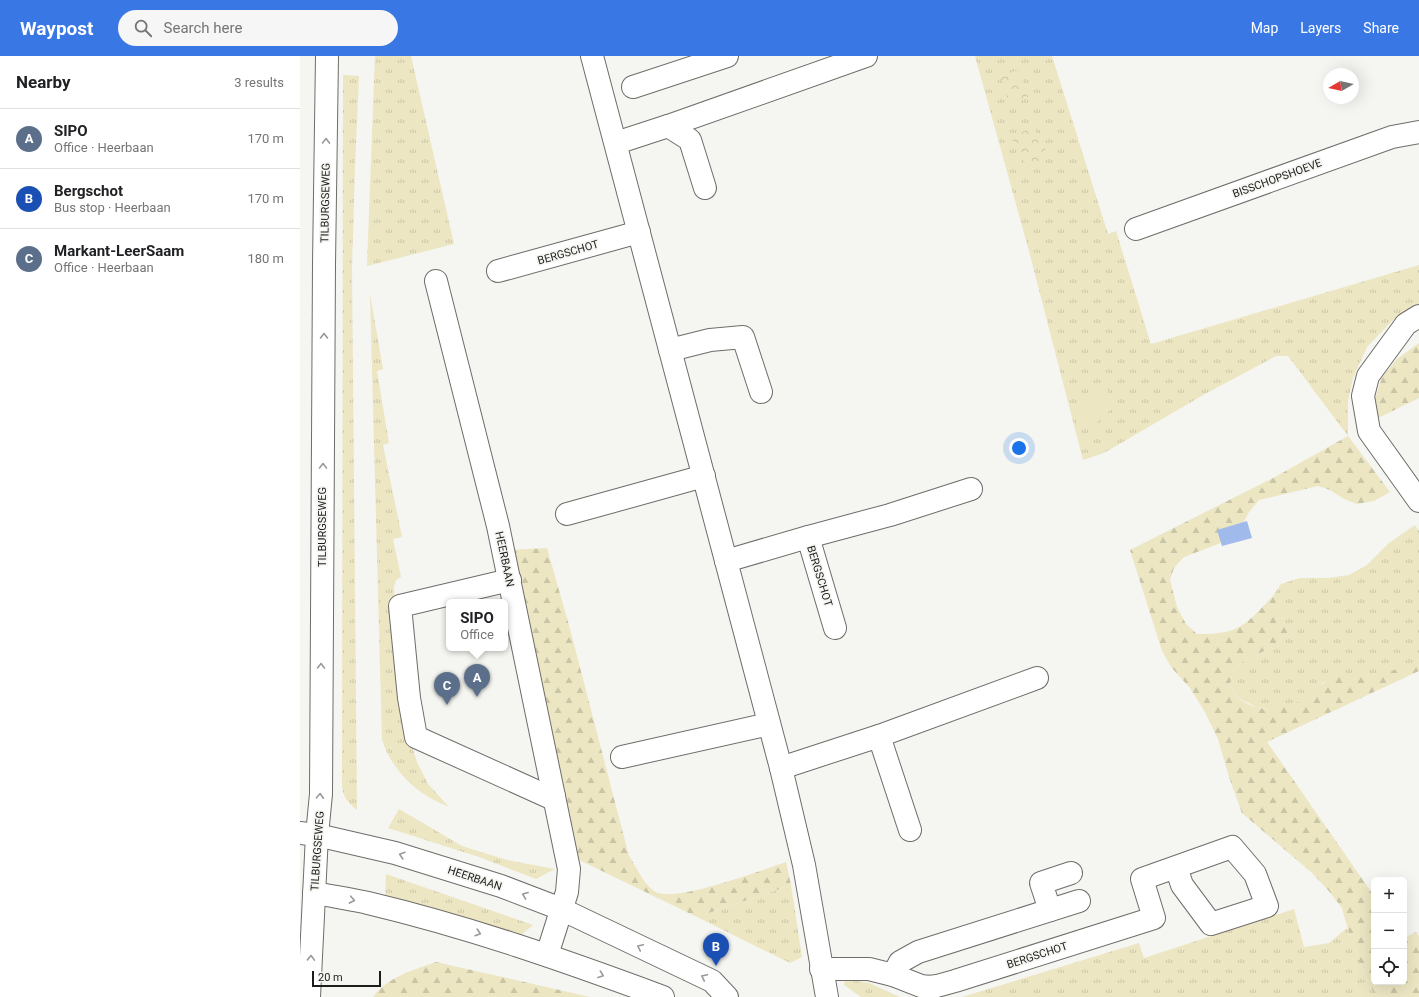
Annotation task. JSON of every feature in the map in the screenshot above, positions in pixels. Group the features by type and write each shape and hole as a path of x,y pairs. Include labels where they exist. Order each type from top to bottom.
{"street":[{"name":"TILBURGSEWEG","path":"309,997 307,892 308,834 321,794 324,264 327,56"},
{"path":"592,56 781,768 804,864 827,997"},
{"path":"633,87 726,56"},
{"path":"616,143 866,56"},
{"path":"668,126 690,140 705,188"},
{"name":"BISSCHOPSHOEVE","path":"1136,229 1392,137 1419,132"},
{"name":"BERGSCHOT","path":"498,271 639,232"},
{"name":"HEERBAAN","path":"436,281 498,526 510,580 512,625 554,796 569,869 567,892 547,955"},
{"path":"1419,316 1406,324 1368,376 1363,396 1369,431 1419,501"},
{"path":"670,350 710,340 743,337 760,392"},
{"path":"567,514 704,476"},
{"path":"808,537 890,515 971,489"},
{"name":"BERGSCHOT","path":"726,561 808,537 835,628"},
{"path":"510,580 400,606 409,698 416,737 549,797 554,796"},
{"path":"781,768 879,736 1037,678"},
{"path":"622,757 769,724"},
{"path":"879,736 910,830"},
{"name":"HEERBAAN","path":"308,834 395,852 501,886 561,909 712,981 727,997"},
{"name":"BERGSCHOT","path":"821,969 870,969 892,975 921,986 937,986 1154,918 1142,879 1176,867"},
{"path":"1050,910 1041,882 1071,873"},
{"path":"307,892 366,903 424,917 547,955 663,997"},
{"path":"892,975 900,962 918,952 1079,901"}],"green space":[{"path":"375,56 411,56 454,244 367,266"},
{"path":"975,56 1052,56 1108,234 1116,231 1151,344 1419,265 1419,306 1392,321 1367,347 1353,378 1348,401 1348,436 1288,356 1276,356 1205,394 1104,453 1083,460 1030,255"},
{"path":"1019,70 1028,97 1009,103 1001,76"},
{"path":"343,75 359,76 352,268 357,810 345,797 342,780"},
{"path":"1033,126 1050,158 1028,169 1011,138"},
{"path":"370,294 383,369 377,371 389,443 383,445 402,537 393,539 401,577 396,580 394,587 400,690 410,740 417,762 428,784 449,807 418,790 405,778 391,760 382,740"},
{"path":"1419,343 1419,398 1378,418 1375,399 1382,377 1397,359"},
{"path":"1100,383 1118,403 1093,426 1075,406"},
{"path":"1348,436 1390,492 1374,501 1357,504 1344,499 1330,490 1318,486 1259,500 1249,512 1240,529 1226,541 1184,557 1174,568 1170,580 1177,607 1186,624 1197,634 1222,633 1242,626 1273,596 1289,632 1272,647 1242,662 1233,670 1230,685 1238,698 1252,706 1260,708 1276,709 1291,706 1307,696 1323,683 1333,678 1383,673 1398,669 1419,660 1419,671 1267,742 1371,892 1371,985 1407,985 1407,936 1416,932 1419,936 1419,997 1376,997 1364,974 1350,937 1342,908 1311,872 1242,813 1229,777 1218,739 1205,712 1190,688 1171,667 1162,651 1130,550 1275,477"},
{"path":"1415,525 1419,531 1419,660 1408,666 1385,673 1323,682 1313,693 1298,703 1284,709 1275,710 1256,707 1237,697 1230,685 1233,670 1242,662 1272,647 1289,632 1273,596 1281,584 1300,578 1328,578 1349,575 1367,565 1389,543"},
{"path":"547,548 570,629 629,856 643,880 654,891 664,894 679,893 698,890 786,862 791,885 697,917 577,859 510,550"},
{"path":"399,809 462,846 507,860 555,869 536,879 479,857 388,828"},
{"path":"386,874 533,925 521,935 507,936 385,900"},
{"path":"791,885 802,957 790,963 697,917"},
{"path":"1294,909 1304,947 1329,943 1347,928 1364,974 1376,997 962,997 1139,943 1144,958"},
{"path":"436,962 590,997 373,997 393,979"},
{"path":"845,979 869,983 900,997 861,997 844,985"}],"water":[{"path":"1247,521 1252,538 1222,546 1217,530"}],"place":[{"name":"SIPO","path":"477,697"},
{"name":"Markant-LeerSaam","path":"447,705"},
{"name":"Bergschot","path":"716,966"}]}
